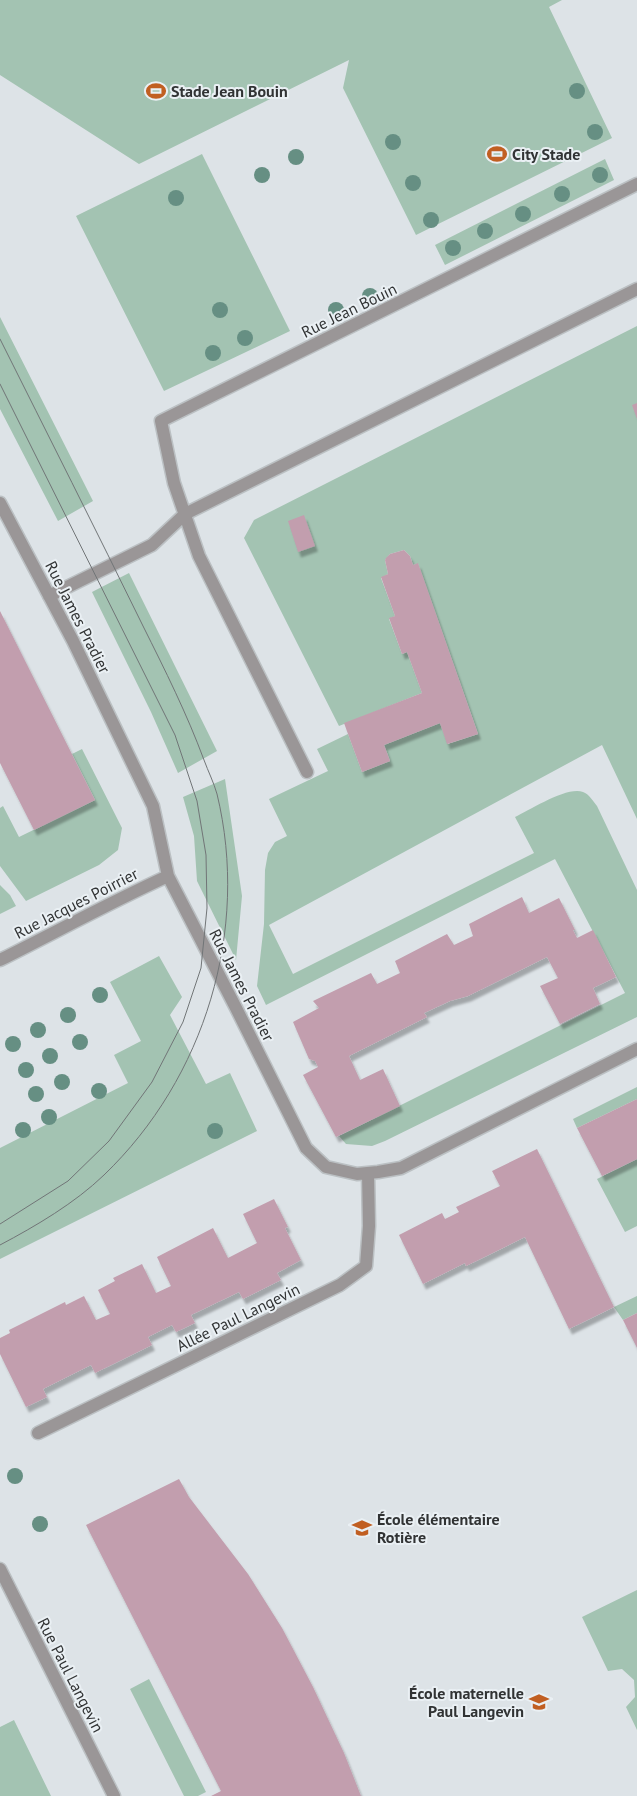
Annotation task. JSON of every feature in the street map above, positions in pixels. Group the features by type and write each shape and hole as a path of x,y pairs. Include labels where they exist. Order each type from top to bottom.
{"street":[{"name":"Rue Jean Bouin","path":"185,514 174,483 161,421 637,184"},
{"path":"49,596 152,545 185,514 637,289"},
{"name":"Rue James Pradier","path":"0,503 73,641 153,806 168,876 306,1148 326,1166 357,1174 401,1168 637,1049"},
{"path":"185,514 199,556 306,772"},
{"name":"Rue Jacques Poirrier","path":"0,960 116,900 168,876"},
{"name":"Allée Paul Langevin","path":"38,1433 340,1285 366,1266 369,1226 368,1173"},
{"name":"Rue Paul Langevin","path":"0,1570 114,1796"}],"green space":[{"name":"Stade Jean Bouin","path":"0,0 562,0 549,7 612,138 416,235 343,88 349,60 139,164 0,75"},
{"path":"202,154 290,331 164,391 76,216"},
{"path":"605,159 614,180 445,265 435,245"},
{"path":"0,317 93,501 58,521 0,409"},
{"path":"637,326 637,819 602,745 269,925 293,974 534,853 515,817 558,795 576,791 583,792 597,806 637,890 637,1017 385,1141 372,1146 346,1144 339,1136 625,993 555,859 266,1005 257,986 264,924 265,870 268,853 275,842 287,836 269,799 328,771 317,749 348,734 362,772 390,761 384,745 440,723 448,744 478,734 418,564 413,565 410,556 404,550 390,554 385,560 388,574 381,578 395,616 389,619 402,654 407,652 422,693 339,726 244,538 254,520"},
{"path":"129,573 217,751 178,773 151,712 92,592"},
{"path":"82,749 122,828 118,850 99,865 26,901 0,866 0,808 3,806 19,837 95,800 72,754"},
{"path":"225,779 242,896 236,960 197,881 194,836 183,797"},
{"path":"0,885 10,895 16,906 0,914"},
{"path":"159,956 182,997 170,1015 206,1084 230,1073 257,1131 0,1259 0,1148 128,1083 114,1055 141,1041 110,982"},
{"path":"637,1087 637,1099 577,1128 573,1119"},
{"path":"637,1159 637,1226 625,1232 597,1179"},
{"path":"637,1296 637,1313 623,1320 614,1307"},
{"path":"637,1590 637,1730 626,1707 635,1697 634,1680 622,1669 608,1671 582,1617"},
{"path":"149,1679 206,1792 198,1796 184,1796 130,1689"},
{"path":"14,1720 51,1796 0,1796 0,1727"}],"building":[{"path":"637,403 637,419 632,405"},
{"path":"304,515 315,546 298,552 288,521"},
{"path":"404,550 410,556 413,565 418,563 478,734 447,744 440,723 384,745 390,761 362,772 344,723 422,693 407,652 402,654 389,618 395,616 381,577 388,574 386,558 390,554"},
{"path":"0,611 95,800 34,830 0,763"},
{"path":"522,897 529,913 559,898 577,938 593,930 616,977 593,988 600,1004 560,1024 540,986 558,978 547,957 468,996 450,1001 424,1013 427,1017 349,1056 360,1080 383,1069 400,1106 336,1137 303,1075 318,1067 315,1061 309,1059 293,1022 319,1008 313,1001 371,973 377,984 400,973 395,961 447,934 454,945 473,936 469,924"},
{"path":"637,1099 637,1159 602,1176 577,1128"},
{"path":"537,1149 614,1307 569,1329 525,1237 466,1266 465,1263 423,1284 399,1235 442,1213 445,1219 459,1212 456,1207 500,1186 492,1171"},
{"path":"274,1199 288,1227 285,1228 301,1260 277,1273 281,1280 243,1299 239,1292 191,1315 195,1323 176,1332 172,1325 148,1337 152,1345 95,1373 91,1365 43,1389 47,1397 26,1407 0,1354 0,1338 10,1333 9,1330 65,1302 66,1305 84,1296 96,1320 110,1314 98,1290 115,1281 113,1278 142,1264 156,1293 171,1286 157,1257 213,1228 228,1258 257,1243 243,1214"},
{"path":"637,1313 637,1348 623,1320"},
{"path":"179,1479 189,1497 248,1574 282,1628 313,1687 344,1753 361,1796 211,1796 221,1791 86,1525"}],"tram line":[{"path":"0,339 159,659 197,743 217,794 226,845 227,897 222,949 211,999 193,1048 169,1094 139,1136 93,1185 55,1213 0,1245"},
{"path":"0,384 175,735 197,801 206,855 207,908 201,968 183,1022 152,1082 109,1141 68,1181 0,1224"}],"place":[{"name":"Stade Jean Bouin","path":"156,91"},
{"name":"City Stade","path":"497,154"},
{"name":"École élémentaire Rotière","path":"362,1528"},
{"name":"École maternelle Paul Langevin","path":"539,1702"}]}
